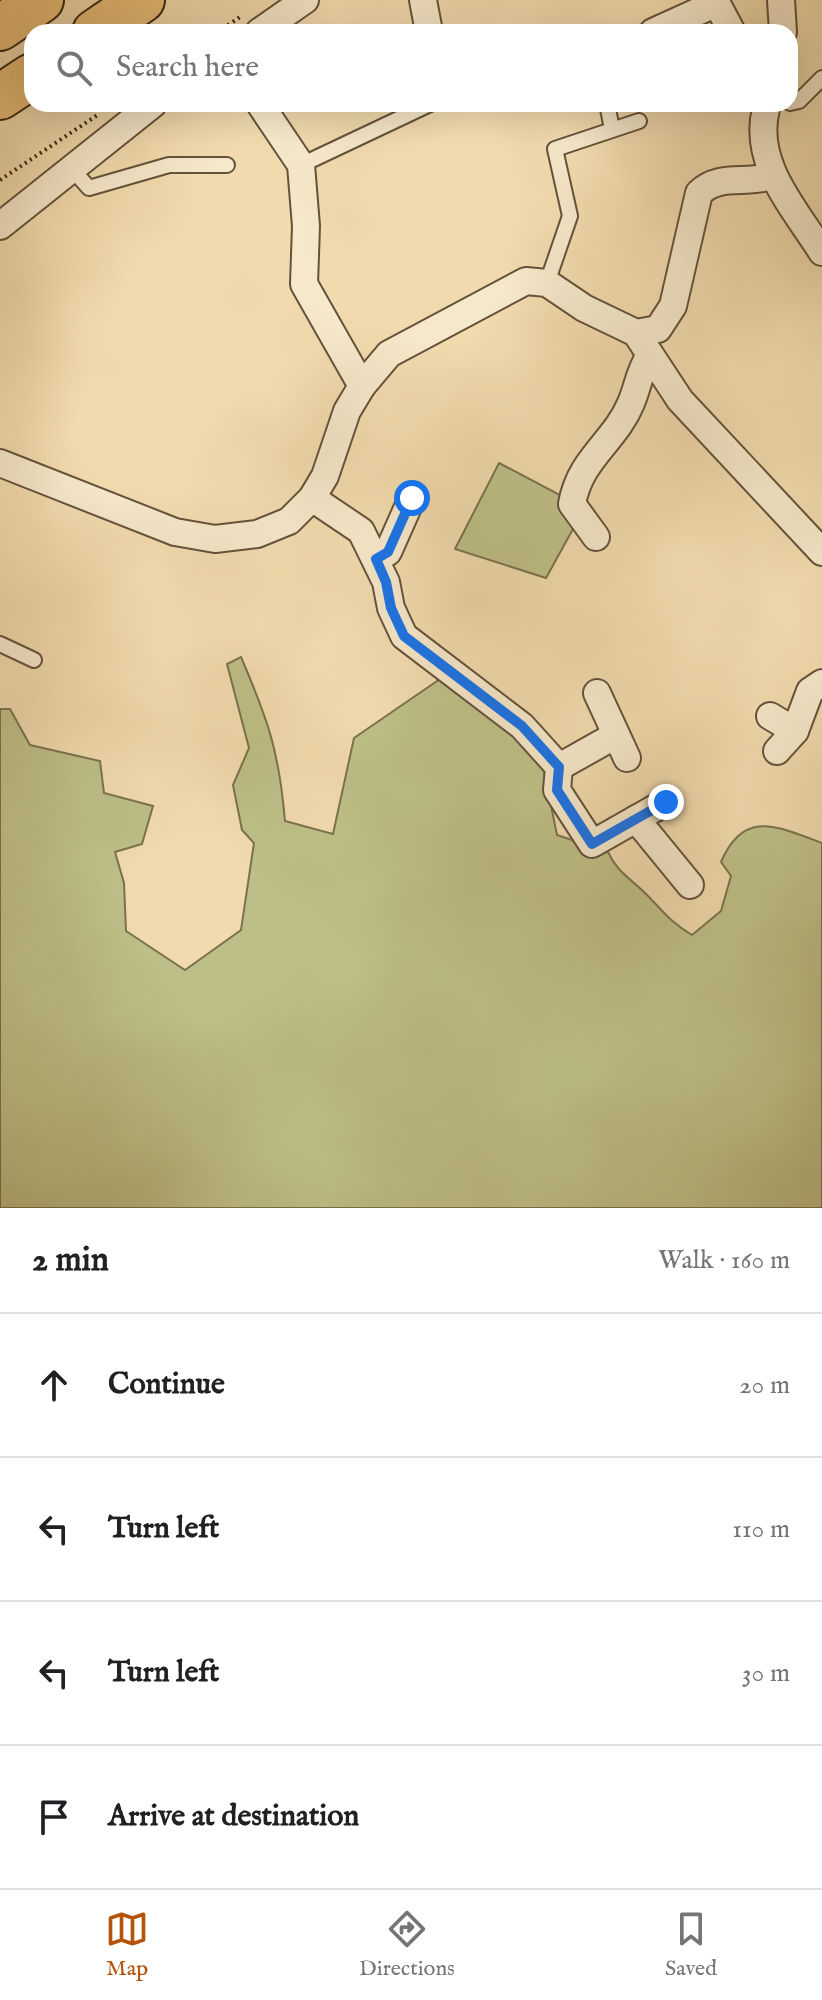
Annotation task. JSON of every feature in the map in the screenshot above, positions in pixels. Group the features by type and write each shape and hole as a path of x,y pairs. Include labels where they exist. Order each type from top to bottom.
{"highway":[{"path":"0,28 41,0"},
{"path":"107,24 142,0"},
{"path":"0,97 24,81"}],"street":[{"path":"423,0 428,24"},
{"path":"781,0 782,24"},
{"path":"670,24 716,2 728,24"},
{"path":"0,226 143,112"},
{"path":"265,112 301,165 306,226 304,284 362,386"},
{"path":"772,112 762,127 771,176 822,252"},
{"path":"636,333 658,329 673,306 699,193 710,183 727,179 755,181 771,176"},
{"path":"0,463 175,532 215,539 257,534 289,521 312,498 325,476 347,411 362,386 389,354 526,281 547,283 584,308 636,333 680,400 822,552"},
{"path":"596,537 572,504 576,481 631,405 639,373 649,357"},
{"path":"312,498 361,531 386,582 391,608 404,636 522,726 559,767 557,790 592,844 666,802"},
{"path":"376,559 388,552 412,498"},
{"path":"777,751 795,731 810,691 822,683"},
{"path":"559,767 622,747 597,693"},
{"path":"770,716 795,731"},
{"path":"636,819 690,885"}],"lane":[{"path":"798,101 822,78"},
{"path":"301,165 413,112"},
{"path":"609,112 612,129"},
{"path":"547,283 570,216 555,149 639,121"},
{"path":"72,169 89,188 169,165 227,165"},
{"path":"0,644 34,660"}],"path":[{"path":"0,180 101,112"}],"green space":[{"path":"499,463 575,503 573,529 546,578 455,549"},
{"path":"241,657 271,736 285,821 333,834 354,738 443,677 541,756 557,835 608,852 625,875 672,921 692,935 721,911 731,876 721,862 740,834 764,826 822,843 822,1208 0,1208 0,709 10,709 30,745 100,761 104,793 153,806 142,844 115,852 124,883 126,931 185,970 241,930 254,843 242,830 233,785 249,748 227,664"}],"route":[{"path":"412,498 388,552 376,559 386,582 391,608 404,636 522,726 559,767 557,790 592,844 666,802"}]}
